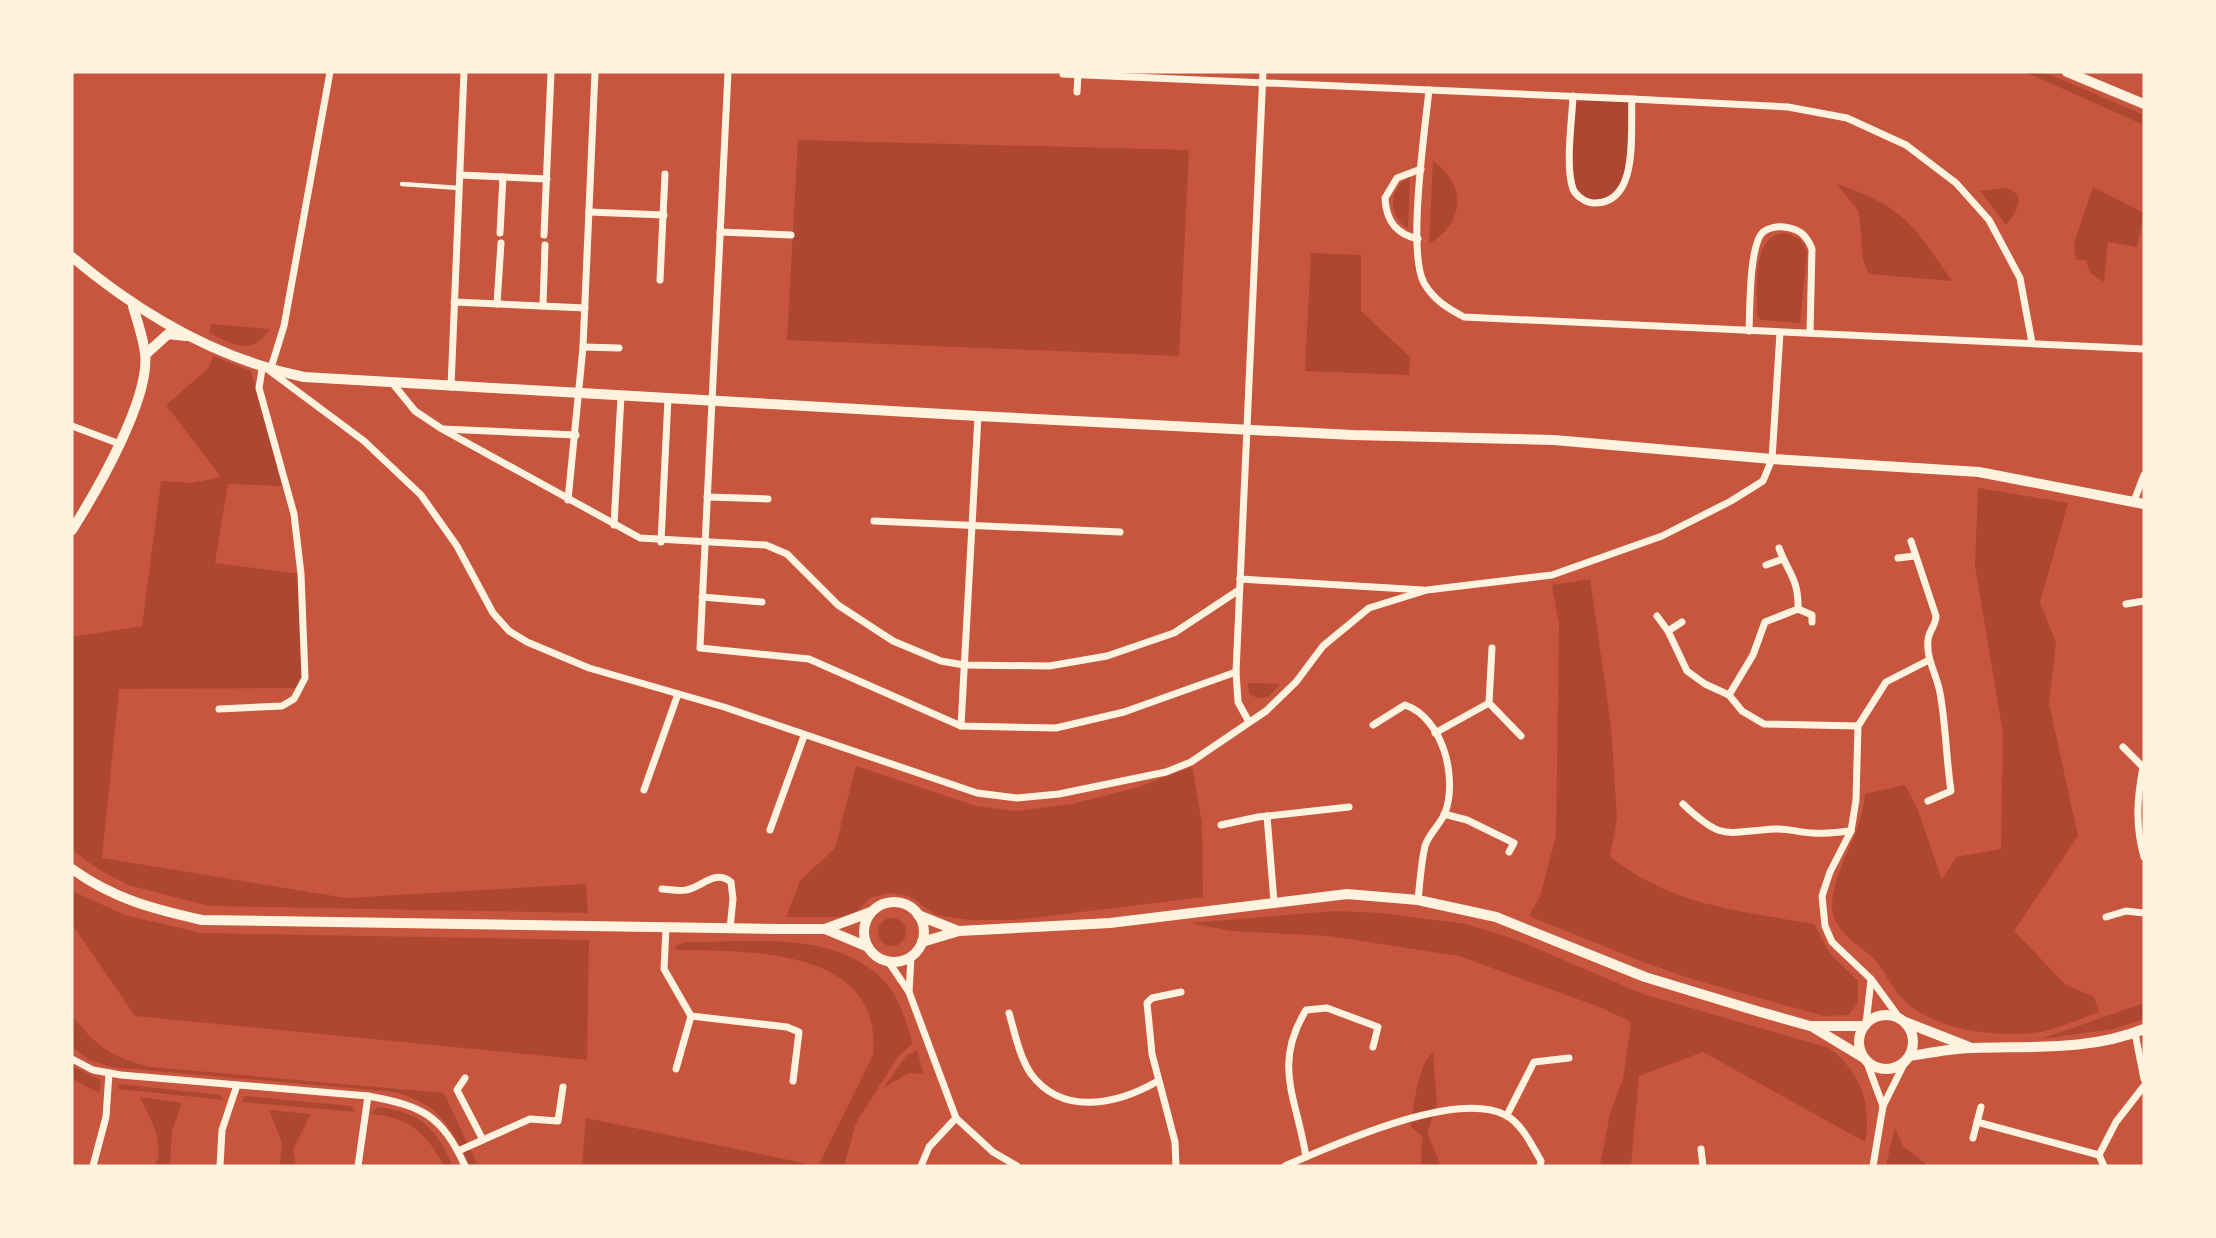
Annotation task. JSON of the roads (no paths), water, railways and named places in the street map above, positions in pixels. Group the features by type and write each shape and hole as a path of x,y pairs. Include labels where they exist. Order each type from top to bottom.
{"main road":[{"path":"72,257 133,306 266,370 304,377 394,385 978,416 1554,440 1772,459 1979,472 2139,502"}],"street":[{"path":"219,709 282,706 294,699 305,678 301,575 294,514 259,388 284,326 330,72"},
{"path":"451,388 464,72"},
{"path":"544,235 551,72"},
{"path":"568,500 583,347 595,72"},
{"path":"728,72 700,648 809,659 961,726 1056,728 1124,712 1236,672"},
{"path":"1249,722 1238,702 1236,672 1263,72"},
{"path":"2067,72 2144,104"},
{"path":"1063,74 1788,107 1847,118 1906,145 1956,183 1989,220 2020,278 2032,342"},
{"path":"1077,75 1077,92"},
{"path":"1429,90 1421,169 1417,254 1423,281 1440,304 1464,317 2144,349"},
{"path":"1573,96 1570,177 1574,192 1588,203 1606,203 1620,194 1627,176 1632,99"},
{"path":"1418,239 1398,231 1390,222 1385,198 1397,178 1421,169"},
{"path":"660,279 665,174"},
{"path":"460,175 547,179"},
{"path":"500,233 503,177"},
{"path":"589,212 664,215"},
{"path":"1749,331 1755,244 1763,232 1777,226 1797,229 1808,239 1812,249 1810,333"},
{"path":"720,232 791,235"},
{"path":"498,304 501,243"},
{"path":"543,306 545,245"},
{"path":"454,302 585,308"},
{"path":"72,530 120,444 144,379 146,354 133,306"},
{"path":"266,370 364,441 421,495 457,546 493,613 509,631 546,651 589,668 678,694 977,793 1017,799 1059,794 1166,772 1191,762 1266,711 1296,682 1323,646 1368,608 1427,590 1552,575 1628,549 1731,501 1763,481 1772,459 1780,333"},
{"path":"146,354 168,334 200,340"},
{"path":"583,347 619,348"},
{"path":"394,385 415,411 442,429 640,538 661,542 766,545 787,554 838,605 893,641 941,661 964,665 1049,666 1107,656 1174,633 1239,590"},
{"path":"614,525 621,396"},
{"path":"661,542 668,398"},
{"path":"961,726 978,416"},
{"path":"72,426 120,444"},
{"path":"442,429 576,435"},
{"path":"2139,502 2144,475"},
{"path":"707,497 768,499"},
{"path":"874,521 1120,532"},
{"path":"1911,541 1933,599 1936,616 1936,624 1927,638 1929,660 1935,671 1941,696 1951,791 1928,801"},
{"path":"1779,548 1799,590 1798,609"},
{"path":"1898,558 1915,555"},
{"path":"1766,565 1783,559"},
{"path":"1240,579 1427,590"},
{"path":"702,597 762,602"},
{"path":"2126,604 2144,601"},
{"path":"1729,695 1753,655 1765,622 1798,609 1812,615 1812,622"},
{"path":"1657,616 1668,631 1687,671 1705,684 1729,695 1742,711 1764,724 1858,726"},
{"path":"1668,631 1682,622"},
{"path":"1492,648 1489,703 1521,736"},
{"path":"1873,1166 1883,1106 1908,1058 1913,1038 1871,979 1832,942 1825,926 1822,896 1829,872 1850,831 1857,777 1858,726 1886,682 1929,660"},
{"path":"644,790 678,694"},
{"path":"1435,733 1489,703"},
{"path":"1373,725 1405,705 1421,715 1447,753 1451,778 1444,814 1426,842 1418,900"},
{"path":"770,830 804,736"},
{"path":"2123,747 2144,767 2137,795 2137,831 2144,857"},
{"path":"1683,804 1700,821 1727,833 1740,835 1775,829 1813,833 1850,831"},
{"path":"1221,825 1267,816 1349,807"},
{"path":"1444,814 1466,820 1514,844 1509,852"},
{"path":"1267,816 1274,902"},
{"path":"72,869 92,883 140,906 202,920 825,929 872,912 882,905 896,902 909,906 918,915 959,931"},
{"path":"662,889 687,890 718,876 724,877 731,882 733,900 730,929"},
{"path":"922,942 959,931 1110,923 1346,894 1418,900 1496,917 1645,977 1810,1026 1886,1069 1908,1058 1970,1048 2037,1048 2097,1042 2140,1031 2144,1079"},
{"path":"2106,917 2126,911 2144,913"},
{"path":"868,947 864,929 872,912"},
{"path":"909,992 911,957 922,942 923,928 918,915"},
{"path":"666,928 664,969 691,1016 676,1069"},
{"path":"825,929 868,947 888,961 909,992 956,1118 993,1152 1017,1166"},
{"path":"888,961 911,957"},
{"path":"1871,979 1865,1025 1859,1042 1883,1106"},
{"path":"1176,1166 1175,1142 1158,1081 1147,1003 1152,998 1181,992"},
{"path":"1306,1157 1286,1059 1293,1031 1306,1010 1326,1008 1378,1027 1373,1047"},
{"path":"1009,1013 1022,1056 1031,1073 1046,1089 1061,1098 1082,1103 1103,1103 1158,1081"},
{"path":"691,1016 787,1027 799,1032 793,1081"},
{"path":"1810,1026 1865,1025 1881,1016 1903,1021 1970,1048"},
{"path":"1507,1115 1531,1060 1569,1058"},
{"path":"72,1059 93,1070 109,1073 368,1096 405,1103 431,1115 458,1151 465,1166"},
{"path":"93,1166 106,1117 109,1073"},
{"path":"465,1078 457,1090 483,1140"},
{"path":"220,1166 222,1130 237,1085"},
{"path":"2099,1155 2116,1122 2144,1086"},
{"path":"458,1151 530,1119 558,1121 563,1087"},
{"path":"358,1166 368,1096"},
{"path":"1285,1166 1405,1121 1460,1107 1486,1108 1507,1115 1525,1133 1541,1161 1540,1166"},
{"path":"1973,1138 1981,1107"},
{"path":"920,1166 929,1147 956,1118"},
{"path":"1977,1122 2099,1155"},
{"path":"1701,1149 1703,1166"},
{"path":"2099,1155 2104,1166"}],"lane":[{"path":"402,184 459,188"}]}
